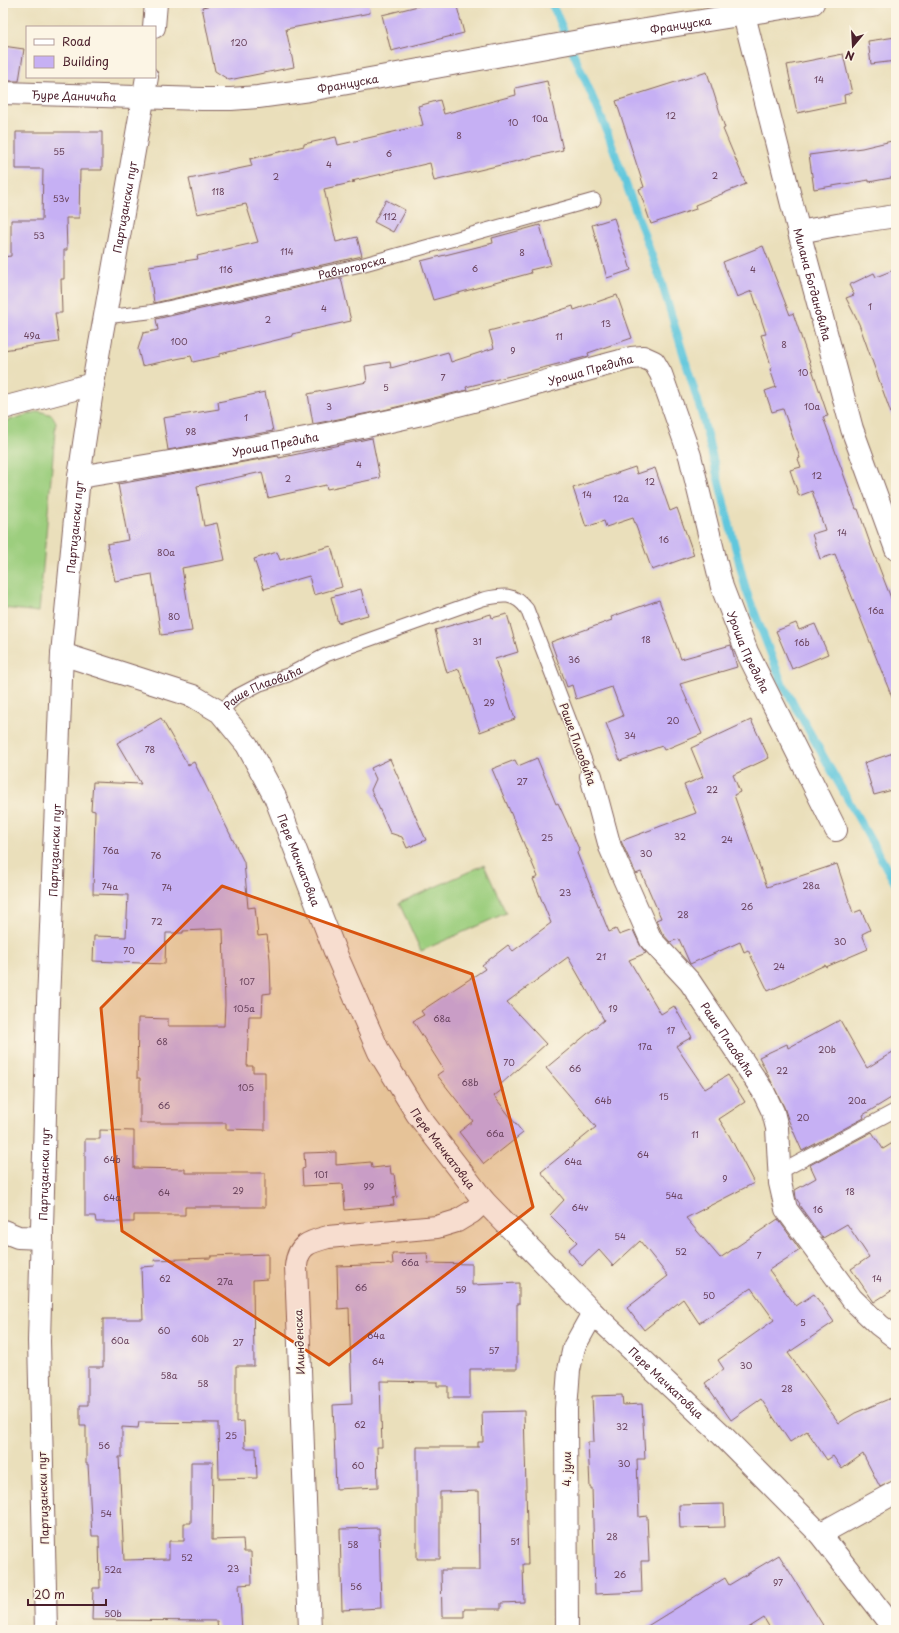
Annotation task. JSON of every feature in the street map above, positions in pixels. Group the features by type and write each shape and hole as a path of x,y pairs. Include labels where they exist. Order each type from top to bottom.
{"street":[{"path":"154,26 156,3"},
{"name":"Француска","path":"146,86 224,99 258,97 309,90 548,48 733,12 810,3"},
{"name":"Милана Богдановића","path":"733,12 799,232 852,429 896,549"},
{"name":"Ђуре Даничића","path":"3,93 146,86"},
{"name":"Партизански пут","path":"46,1630 39,1341 48,1002 62,654 80,477 93,384 146,86"},
{"path":"799,232 896,216"},
{"name":"Уроша Предића","path":"80,477 195,458 355,428 430,412 631,358 643,357 654,362 662,374 690,456 722,587 727,601 747,652 836,830"},
{"path":"3,408 93,384"},
{"name":"Пере Мачкатовца","path":"62,654 192,696 220,712 247,745 275,797 336,954 379,1052 418,1114 484,1201 593,1314 720,1433 820,1534 895,1630"},
{"name":"Раше Плаовића","path":"591,776 610,847 651,940 690,982 762,1090 769,1105 777,1128 782,1194 786,1209 852,1299 896,1338"},
{"name":"Илинденска","path":"310,1630 296,1266 297,1256 302,1248 315,1240 328,1237 437,1227 457,1221 472,1212 484,1201"},
{"path":"3,1231 18,1237 42,1238"},
{"name":"4. јули","path":"567,1630 566,1409 569,1370 574,1347 593,1314"},
{"path":"820,1534 896,1492"}],"lane":[{"name":"Равногорска","path":"105,317 149,312 361,265 594,200"},
{"name":"Раше Плаовића","path":"220,712 237,696 260,684 288,675 326,655 483,598 500,596 511,597 520,600 527,609 591,776"},
{"path":"780,1172 896,1110"}],"highlighted area":[{"path":"222,886 472,974 533,1207 329,1365 122,1231 101,1008"}],"green space":[{"path":"39,411 52,415 56,422 39,612 3,608 3,422"},
{"path":"484,865 506,913 421,951 399,903"}],"building":[{"path":"222,3 369,3 370,13 286,29 294,67 229,80 215,71 202,7"},
{"path":"430,3 456,3 464,33 391,51 382,15"},
{"path":"896,37 896,61 871,64 868,41"},
{"path":"3,46 24,49 19,81 3,81"},
{"path":"843,54 852,93 844,95 845,103 797,113 787,65"},
{"path":"707,72 725,128 723,129 746,184 695,205 696,209 651,224 639,189 644,187 616,101"},
{"path":"547,81 563,150 434,181 430,163 324,189 336,242 357,237 362,256 154,303 149,266 198,259 197,256 258,242 246,204 197,214 189,179 252,166 250,159 304,146 304,144 336,137 338,145 423,125 418,106 440,100 444,114 516,95 515,88"},
{"path":"16,132 102,132 102,170 80,170 79,218 66,218 67,250 64,250 64,279 61,279 62,313 55,313 59,342 3,350 3,257 11,256 11,220 42,220 43,169 16,169"},
{"path":"896,140 896,177 814,189 809,155 862,148"},
{"path":"386,200 405,210 393,232 374,222"},
{"path":"614,218 631,270 607,278 592,225"},
{"path":"540,225 551,265 530,270 531,273 433,300 421,261 493,243 492,238"},
{"path":"763,246 790,315 793,313 828,416 823,417 856,509 858,509 896,611 896,705 835,554 820,559 812,534 825,530 812,491 799,496 790,470 801,467 798,459 800,458 783,409 772,412 765,391 776,387 770,369 772,368 761,335 766,334 752,291 737,297 723,262"},
{"path":"896,269 896,418 893,419 859,324 846,298 854,295 849,285 874,273 876,277"},
{"path":"341,278 351,321 292,334 293,336 193,362 191,356 142,366 138,349 143,333 158,330 156,319"},
{"path":"617,295 632,338 588,353 589,356 466,387 467,390 384,410 313,424 308,394 367,382 365,366 390,362 391,368 448,352 451,362 494,348 489,331 531,320 573,306 574,310"},
{"path":"265,392 273,431 168,450 163,418 219,409 218,402"},
{"path":"372,438 380,478 327,489 326,485 268,498 262,472 197,486 204,526 217,523 225,560 182,568 192,631 161,635 152,574 115,581 107,544 128,540 118,484 278,456 279,458"},
{"path":"635,467 637,474 655,468 670,511 677,508 694,555 652,570 633,518 606,527 604,521 586,527 573,488"},
{"path":"331,546 342,587 314,595 309,576 264,589 254,559 277,552 280,560"},
{"path":"361,589 368,615 338,623 331,597"},
{"path":"659,600 681,659 731,645 737,667 680,684 702,734 664,750 662,746 620,761 606,723 623,716 612,687 576,699 572,685 567,687 551,642 612,620 611,617"},
{"path":"491,614 492,618 507,614 518,652 495,659 515,719 480,732 459,669 447,673 435,630"},
{"path":"796,623 799,630 815,624 828,654 792,669 776,631"},
{"path":"161,718 188,765 194,762 244,862 248,908 255,907 258,936 267,935 270,959 271,993 263,994 262,1016 249,1016 247,1066 253,1066 253,1072 265,1072 265,1130 226,1129 226,1123 140,1123 140,1078 137,1078 138,1018 168,1019 168,1026 224,1026 225,1004 223,929 166,933 165,964 93,961 94,936 126,937 128,895 93,894 95,811 91,810 93,782 141,784 117,743"},
{"path":"751,720 769,758 733,775 740,792 734,795 767,887 837,864 853,913 861,910 870,930 862,934 868,949 826,967 825,965 768,991 748,950 744,952 740,942 690,964 679,939 670,942 662,933 656,920 661,918 641,872 636,874 621,841 696,813 684,785 703,777 691,748"},
{"path":"896,752 896,789 874,795 864,763"},
{"path":"537,758 556,804 558,803 580,851 577,853 609,932 616,929 619,935 633,930 640,945 646,953 629,960 661,1014 674,1006 692,1037 676,1046 705,1089 728,1075 745,1102 719,1119 754,1183 686,1218 720,1258 778,1219 800,1250 769,1270 796,1306 814,1294 834,1322 788,1353 839,1423 855,1413 896,1396 896,1480 880,1487 863,1454 842,1469 833,1456 827,1460 807,1431 790,1442 761,1399 731,1420 705,1383 724,1369 718,1360 774,1320 751,1288 699,1323 683,1299 644,1330 627,1308 668,1276 640,1241 613,1266 599,1250 582,1266 568,1250 577,1242 550,1215 564,1200 541,1172 596,1127 546,1068 604,1020 568,957 507,1002 546,1044 500,1085 503,1089 494,1096 523,1133 484,1164 459,1132 473,1121 437,1075 444,1070 413,1021 424,1015 421,1011 485,969 482,965 508,945 513,951 551,923 533,879 538,877 492,769 515,760 518,766"},
{"path":"390,759 426,840 407,848 402,837 390,833 371,790 376,779 371,768"},
{"path":"840,1020 867,1068 896,1050 896,1095 863,1115 864,1118 802,1151 784,1107 759,1057 787,1044 788,1048"},
{"path":"100,1130 134,1131 134,1168 185,1169 185,1173 265,1173 265,1207 185,1207 185,1215 134,1215 134,1222 96,1222 95,1216 85,1216 85,1139 100,1139"},
{"path":"872,1132 883,1149 896,1141 896,1288 874,1302 851,1269 869,1257 847,1224 823,1238 799,1205 800,1204 796,1198 795,1190 816,1178 810,1165"},
{"path":"336,1152 336,1165 371,1162 372,1168 390,1166 391,1174 394,1174 397,1197 393,1198 394,1205 345,1210 343,1184 303,1186 302,1169 305,1168 304,1153"},
{"path":"427,1253 428,1263 472,1264 472,1285 519,1283 519,1304 517,1304 517,1369 470,1369 470,1398 448,1398 448,1386 437,1386 437,1382 380,1381 382,1447 377,1447 378,1487 336,1489 333,1405 352,1404 349,1308 338,1309 337,1266 393,1264 392,1254"},
{"path":"268,1254 268,1279 253,1280 254,1366 236,1366 236,1422 244,1421 245,1448 256,1448 257,1478 219,1479 218,1423 139,1422 138,1428 122,1427 122,1457 119,1457 124,1560 169,1559 169,1541 184,1541 184,1523 191,1523 191,1462 213,1462 212,1540 243,1539 244,1552 251,1552 252,1584 239,1585 242,1630 218,1630 217,1621 92,1620 93,1588 100,1588 99,1536 92,1536 88,1464 86,1464 86,1426 80,1426 80,1405 88,1405 88,1367 103,1367 103,1319 143,1319 141,1267 155,1266 154,1260"},
{"path":"622,1395 623,1405 642,1404 645,1459 637,1459 639,1517 647,1516 649,1561 641,1561 642,1592 595,1594 592,1488 590,1488 588,1442 594,1442 592,1396"},
{"path":"524,1411 528,1564 523,1564 524,1602 501,1603 501,1609 464,1609 464,1617 442,1617 441,1570 480,1570 479,1491 440,1492 440,1559 417,1559 417,1447 478,1447 478,1442 483,1442 482,1412"},
{"path":"724,1504 725,1527 680,1528 679,1505"},
{"path":"379,1528 381,1608 342,1610 340,1529"},
{"path":"779,1555 826,1630 771,1630 764,1618 745,1630 641,1630 725,1578 729,1585"}],"waterway":[{"path":"551,3 605,126 661,281 702,415 746,590 782,683 896,885"}]}
